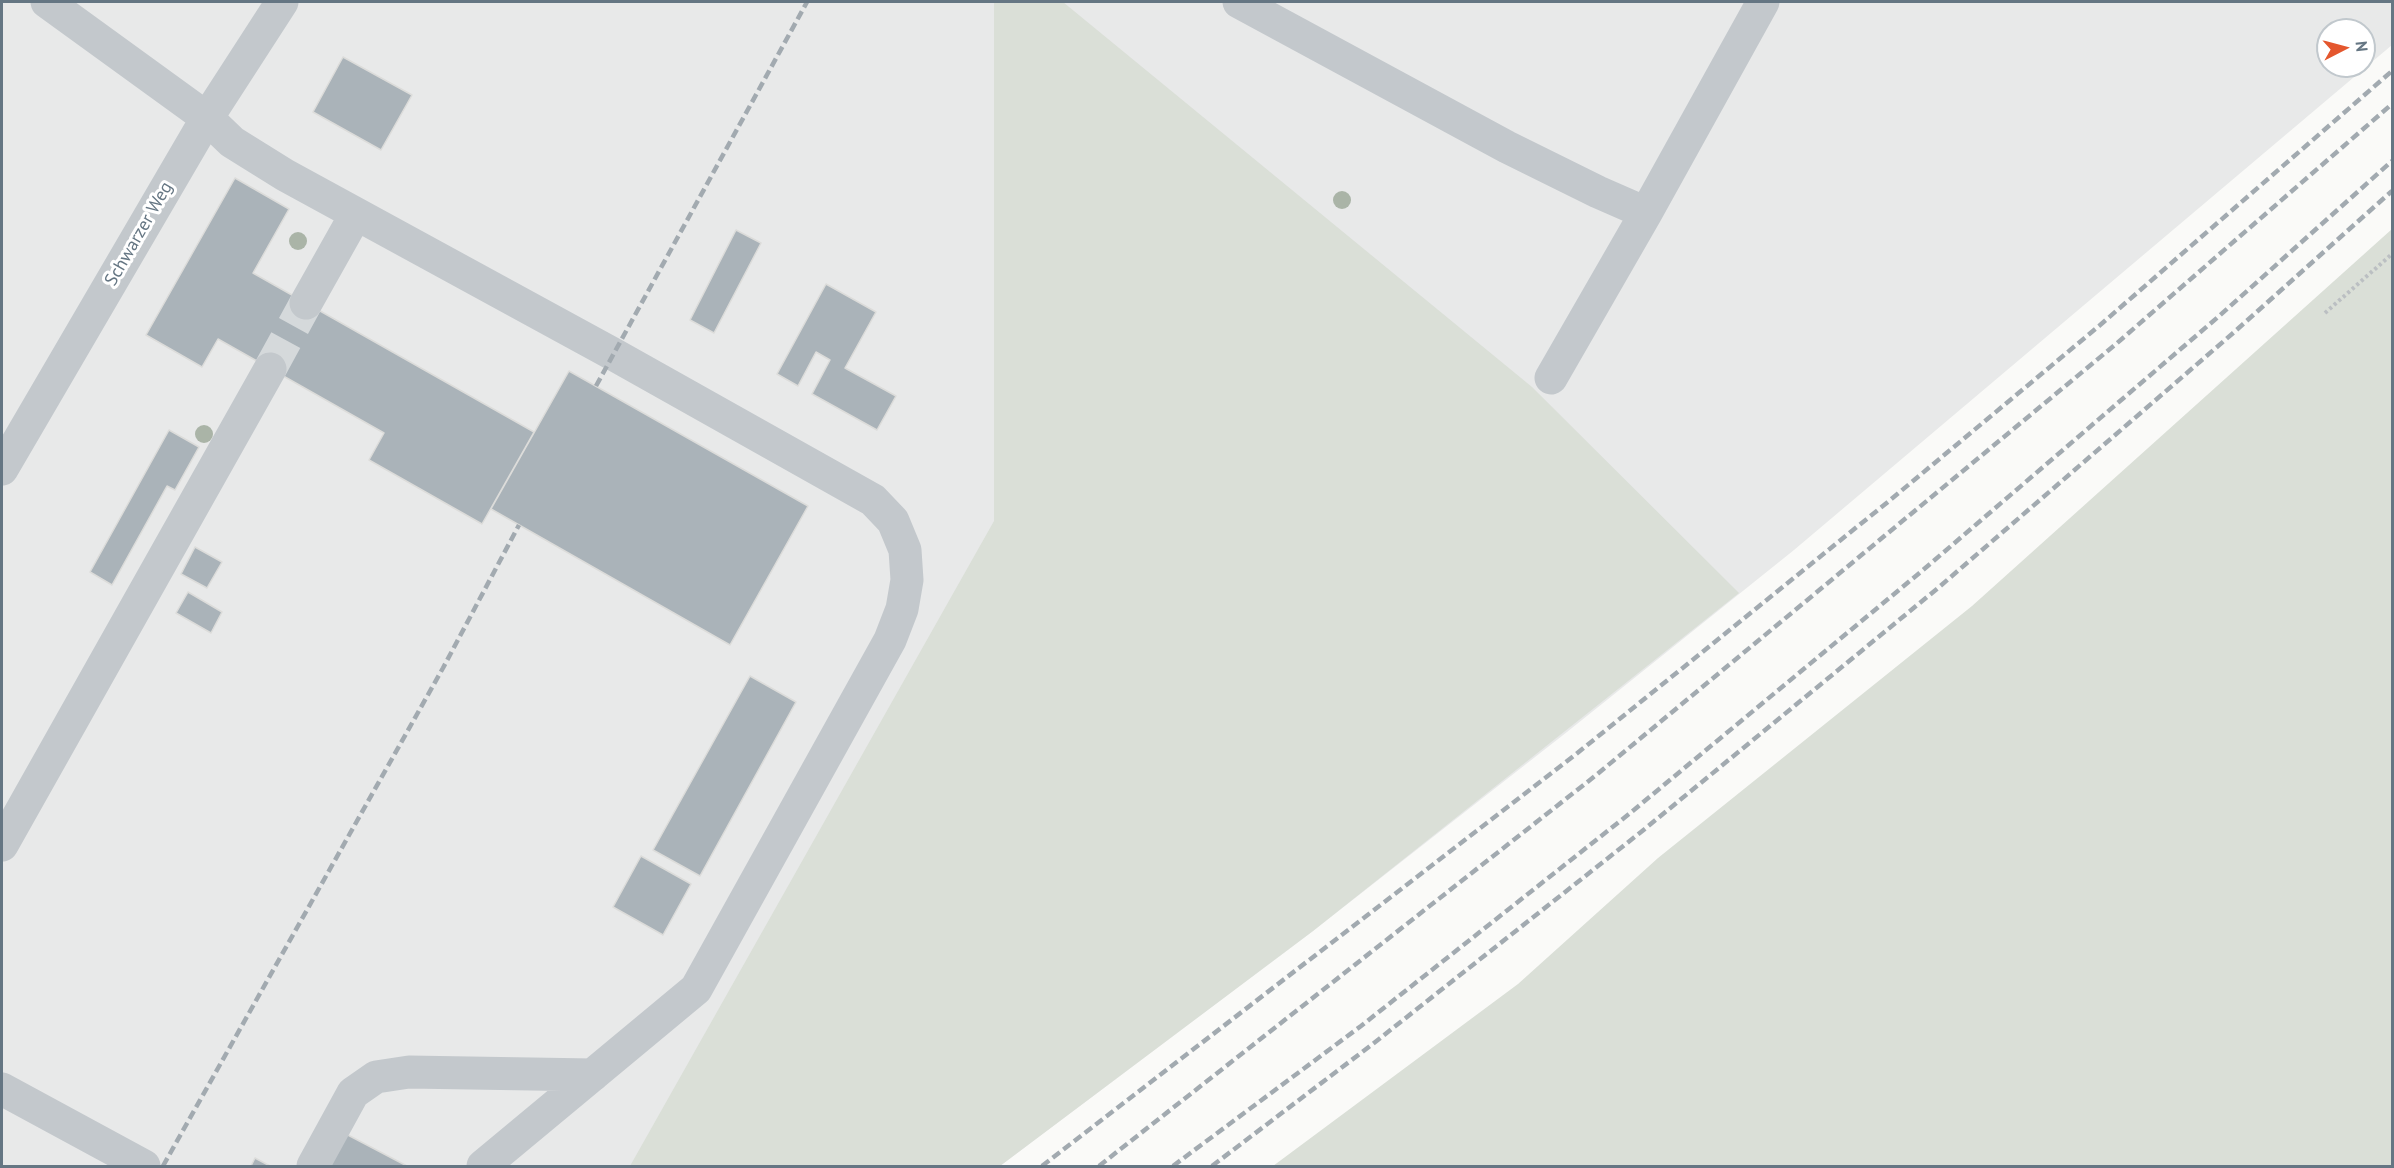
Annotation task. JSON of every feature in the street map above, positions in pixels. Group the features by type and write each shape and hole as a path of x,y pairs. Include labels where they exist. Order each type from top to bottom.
{"lane":[{"path":"48,2 207,118 232,142 285,175 613,354 873,500 892,521 905,550 907,580 902,609 891,640 696,989 483,1167"},
{"name":"Schwarzer Weg","path":"2,469 207,118 282,2"},
{"path":"1239,2 1507,147 1646,213"},
{"path":"1551,378 1763,2"},
{"path":"306,303 356,214"},
{"path":"2,845 270,369"},
{"path":"313,1167 353,1093 376,1077 409,1072 593,1075"},
{"path":"2,1089 144,1167"}],"path":[{"path":"2325,313 2392,254"}],"shaded area":[{"path":"2,2 2392,2 2392,45 2376,59 2376,18 2316,18 2316,78 2353,78 1794,550 1313,931 1000,1166 2,1166"},
{"path":"994,2 1063,2 1532,387 1739,593 1313,931 1000,1166 630,1166 994,521"},
{"path":"2392,229 2392,1166 1273,1166 1518,984 1658,858 1972,606"}],"building":[{"path":"343,57 412,95 381,150 313,112"},
{"path":"235,178 289,209 253,273 534,432 482,524 369,460 384,433 218,339 202,367 146,335"},
{"path":"736,230 761,243 714,333 690,320"},
{"path":"826,284 876,312 845,368 896,396 877,430 812,394 830,360 816,352 798,386 777,374"},
{"path":"569,371 808,506 730,645 491,509"},
{"path":"169,430 199,447 175,490 167,486 112,585 90,572"},
{"path":"195,547 222,562 207,588 181,574"},
{"path":"188,592 222,612 211,633 176,613"},
{"path":"750,676 796,702 700,876 653,850"},
{"path":"641,856 691,884 663,935 613,907"},
{"path":"346,1134 407,1166 328,1166"},
{"path":"255,1158 270,1166 251,1166"}],"tunnel":[{"path":"270,369 306,303"}],"railway":[{"path":"596,386 807,2"},
{"path":"1042,1166 1575,755 1889,501 2099,326 2392,71"},
{"path":"1099,1166 1595,776 2116,344 2392,104"},
{"path":"1173,1166 1361,1026 1629,814 1923,570 2218,317 2392,161"},
{"path":"1212,1166 1374,1043 1641,832 1938,588 2232,334 2392,191"},
{"path":"163,1166 443,668 519,525"}]}
